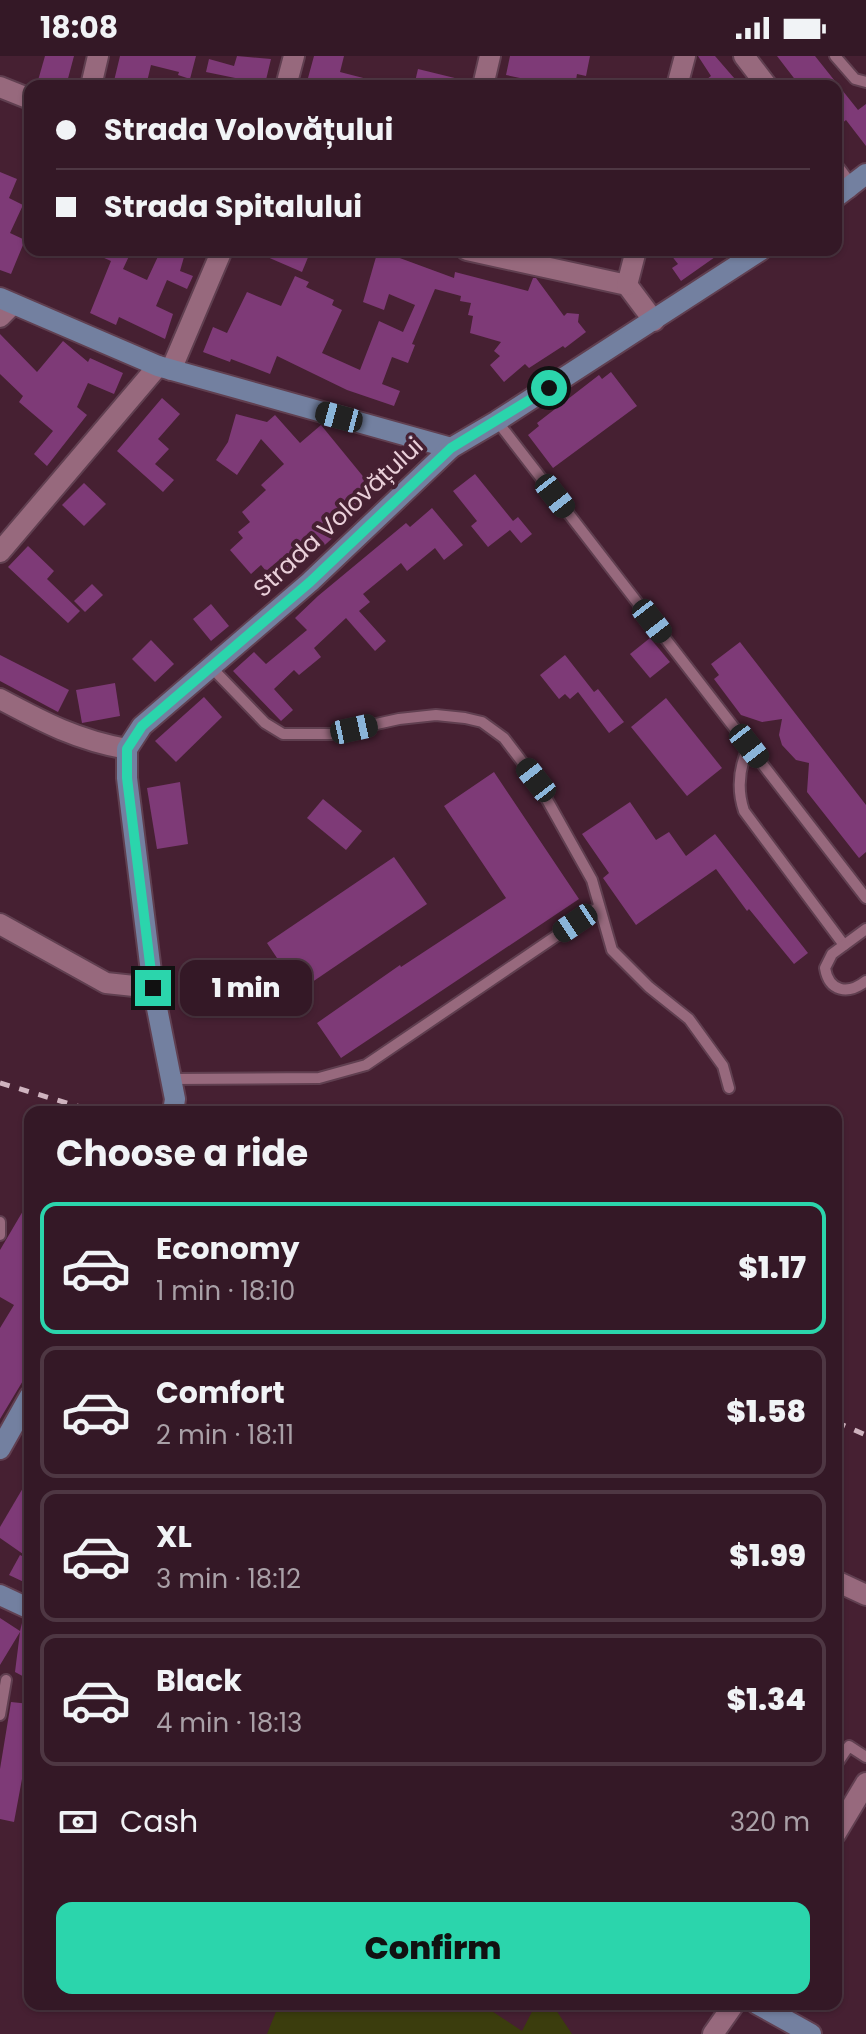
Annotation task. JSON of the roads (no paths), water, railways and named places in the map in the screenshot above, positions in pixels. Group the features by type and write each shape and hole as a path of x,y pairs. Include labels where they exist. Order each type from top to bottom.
{"main road":[{"path":"842,185 866,174"},
{"name":"Strada Volovățului","path":"127,749 142,726 310,582 451,448 752,256"},
{"path":"4,306 164,368 451,448"},
{"path":"127,749 127,778 153,988 172,1079 174,1106"},
{"path":"0,1449 24,1407"},
{"path":"0,1595 24,1606"},
{"path":"768,2010 811,2034"}],"street":[{"path":"92,80 98,56"},
{"path":"288,80 294,56"},
{"path":"484,80 490,56"},
{"path":"679,80 685,56"},
{"path":"744,56 762,80"},
{"path":"0,87 24,97"},
{"path":"0,552 164,368 219,256"},
{"path":"494,256 627,285 654,321"},
{"path":"627,285 634,256"},
{"path":"0,699 64,732 92,743 127,749"},
{"path":"0,924 106,983 153,988"},
{"path":"842,1584 866,1595"},
{"path":"842,1823 866,1783"},
{"path":"713,2034 730,2010"}],"lane":[{"path":"835,56 855,79 866,82"},
{"path":"497,421 866,898"},
{"path":"210,666 265,723 283,734 331,734 399,719 436,715 482,722 504,738 536,780 592,880 612,950 649,987 689,1019 723,1066 729,1088"},
{"path":"749,746 744,756 740,783 739,796 744,811 844,945"},
{"path":"172,1079 319,1078 366,1065 599,907"},
{"path":"866,929 827,961 825,968 829,983 846,991 856,989 866,981"},
{"path":"0,1222 0,1235"},
{"path":"0,1715 6,1680"},
{"path":"842,1756 849,1746 866,1757"}],"railway":[{"path":"0,1083 77,1106"},
{"path":"842,1425 866,1435"}]}
